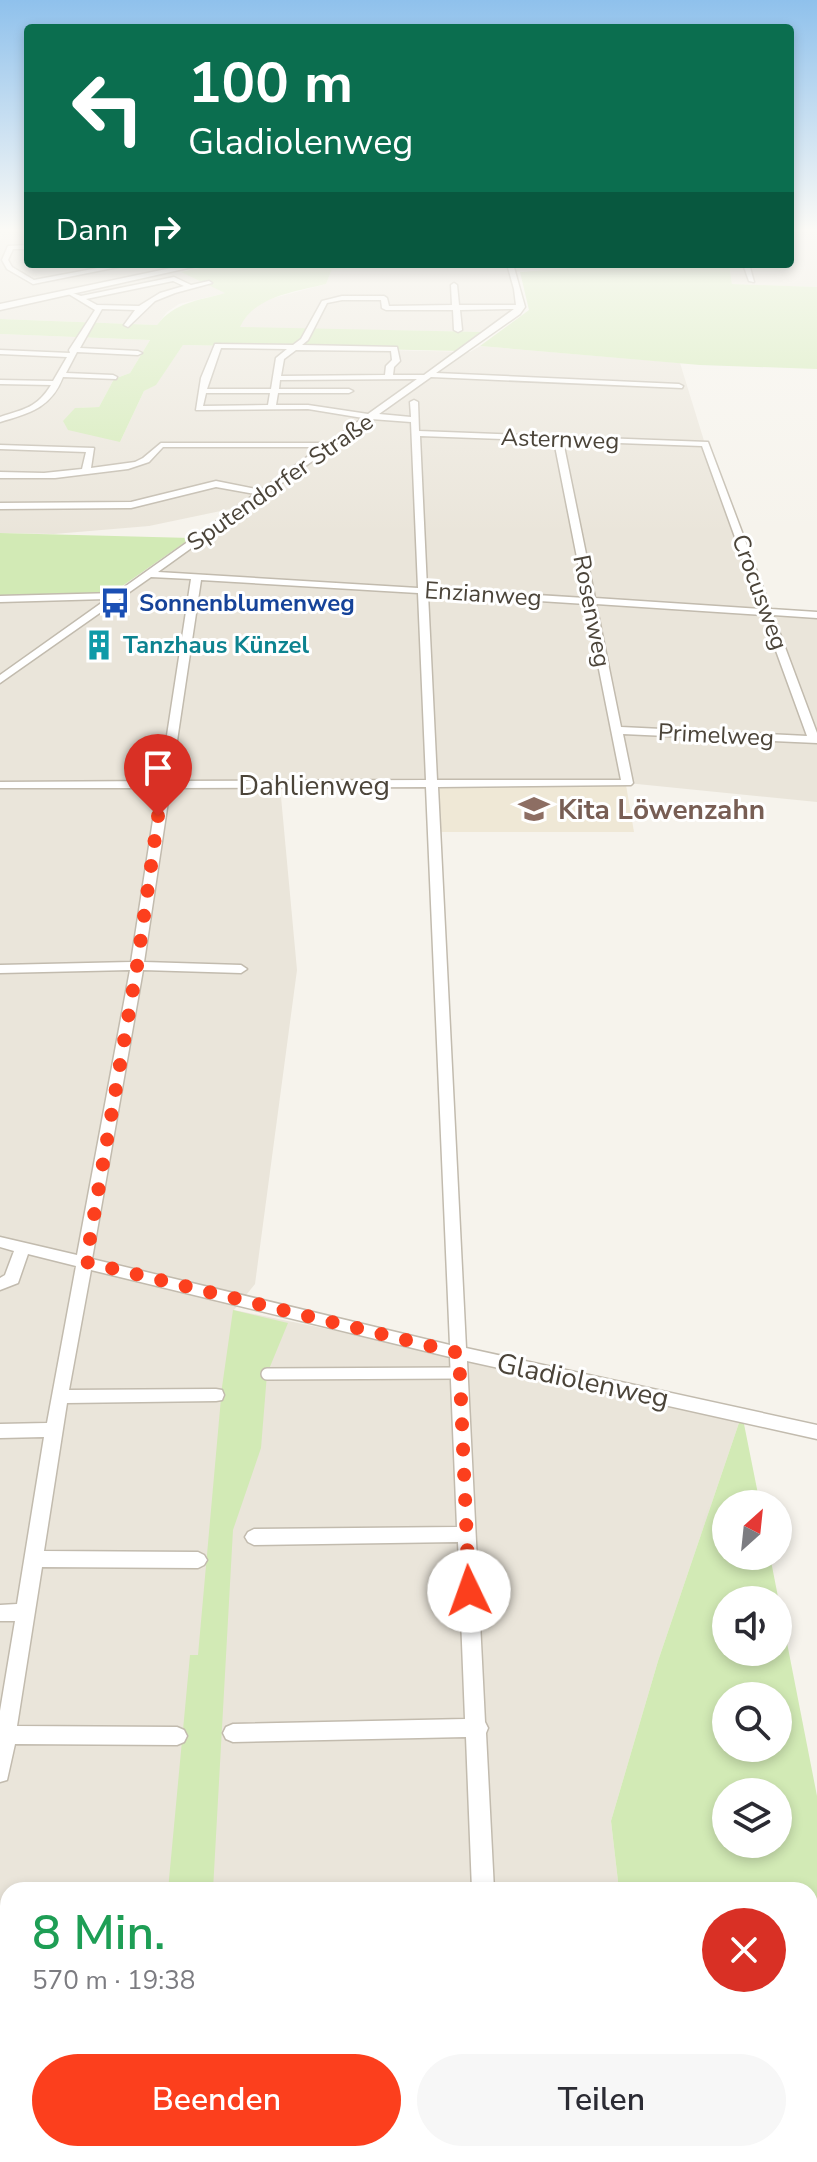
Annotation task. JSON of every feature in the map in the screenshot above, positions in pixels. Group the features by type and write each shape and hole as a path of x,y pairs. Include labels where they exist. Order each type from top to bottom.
{"street":[{"path":"0,420 36,408 59,379 84,332"},
{"path":"272,407 280,358 295,349 308,332"},
{"name":"Sputendorfer Straße","path":"3,676 490,332"},
{"path":"389,377 390,366 396,361 394,349 218,346 199,408 318,408 414,420"},
{"path":"0,352 138,353"},
{"path":"277,378 429,376 679,386"},
{"path":"0,382 113,377"},
{"path":"202,391 349,391"},
{"path":"414,402 483,1882"},
{"name":"Asternweg","path":"415,433 705,444"},
{"name":"Rosenweg","path":"558,439 627,783"},
{"name":"Crocusweg","path":"705,444 816,740"},
{"path":"0,475 57,477 132,466 147,460 161,445 332,445"},
{"path":"0,447 91,450 86,472"},
{"path":"0,506 111,507 164,499 216,484 263,493"},
{"name":"Enzianweg","path":"150,574 817,615"},
{"path":"0,1773 54,1430 137,966 162,786 196,579"},
{"path":"0,599 117,596"},
{"name":"Primelweg","path":"616,730 816,740"},
{"name":"Dahlienweg","path":"0,785 627,783"},
{"path":"0,969 137,966 241,969"},
{"name":"Gladiolenweg","path":"0,1242 459,1353 817,1432"},
{"path":"0,1284 12,1279 23,1247"},
{"path":"267,1374 459,1373"},
{"path":"61,1397 216,1395"},
{"path":"0,1431 54,1430"},
{"path":"254,1537 465,1534"},
{"path":"35,1559 198,1560"},
{"path":"0,1613 26,1612"},
{"path":"233,1733 478,1728"},
{"path":"6,1735 177,1736"}],"shaded area":[{"path":"0,334 150,340 130,373 114,379 99,407 76,408 120,442 144,391 156,384 183,345 470,352 480,346 680,363 705,444 768,611 817,615 817,802 627,783 280,786 297,970 255,1284 234,1310 742,1414 716,1490 712,1490 712,1502 658,1661 611,1821 618,1882 0,1882 0,599 108,596 122,599 260,498 251,496 235,508 149,526 54,534 0,533"},
{"name":"Kita Löwenzahn","path":"626,785 634,832 439,832 437,786"}],"green space":[{"path":"486,332 460,351 183,345 156,385 144,391 120,442 68,430 63,421 75,408 99,407 114,379 130,373 150,340 0,334"},
{"path":"499,332 817,332 817,369 700,365 480,346"},
{"path":"0,533 191,538 108,596 0,599"},
{"path":"233,1310 288,1323 267,1374 261,1448 233,1530 213,1882 169,1882 190,1655 198,1655 222,1387"},
{"path":"742,1414 757,1490 716,1490"},
{"path":"712,1502 712,1570 773,1570 776,1586 712,1586 712,1666 792,1666 817,1796 817,1882 618,1882 611,1821 658,1661"}],"place":[{"name":"Sonnenblumenweg","path":"115,603"},
{"name":"Tanzhaus Künzel","path":"99,645"},
{"name":"Kita Löwenzahn","path":"534,809"}],"route":[{"path":"158,816 137,966 86,1262 459,1353 469,1591"}]}
